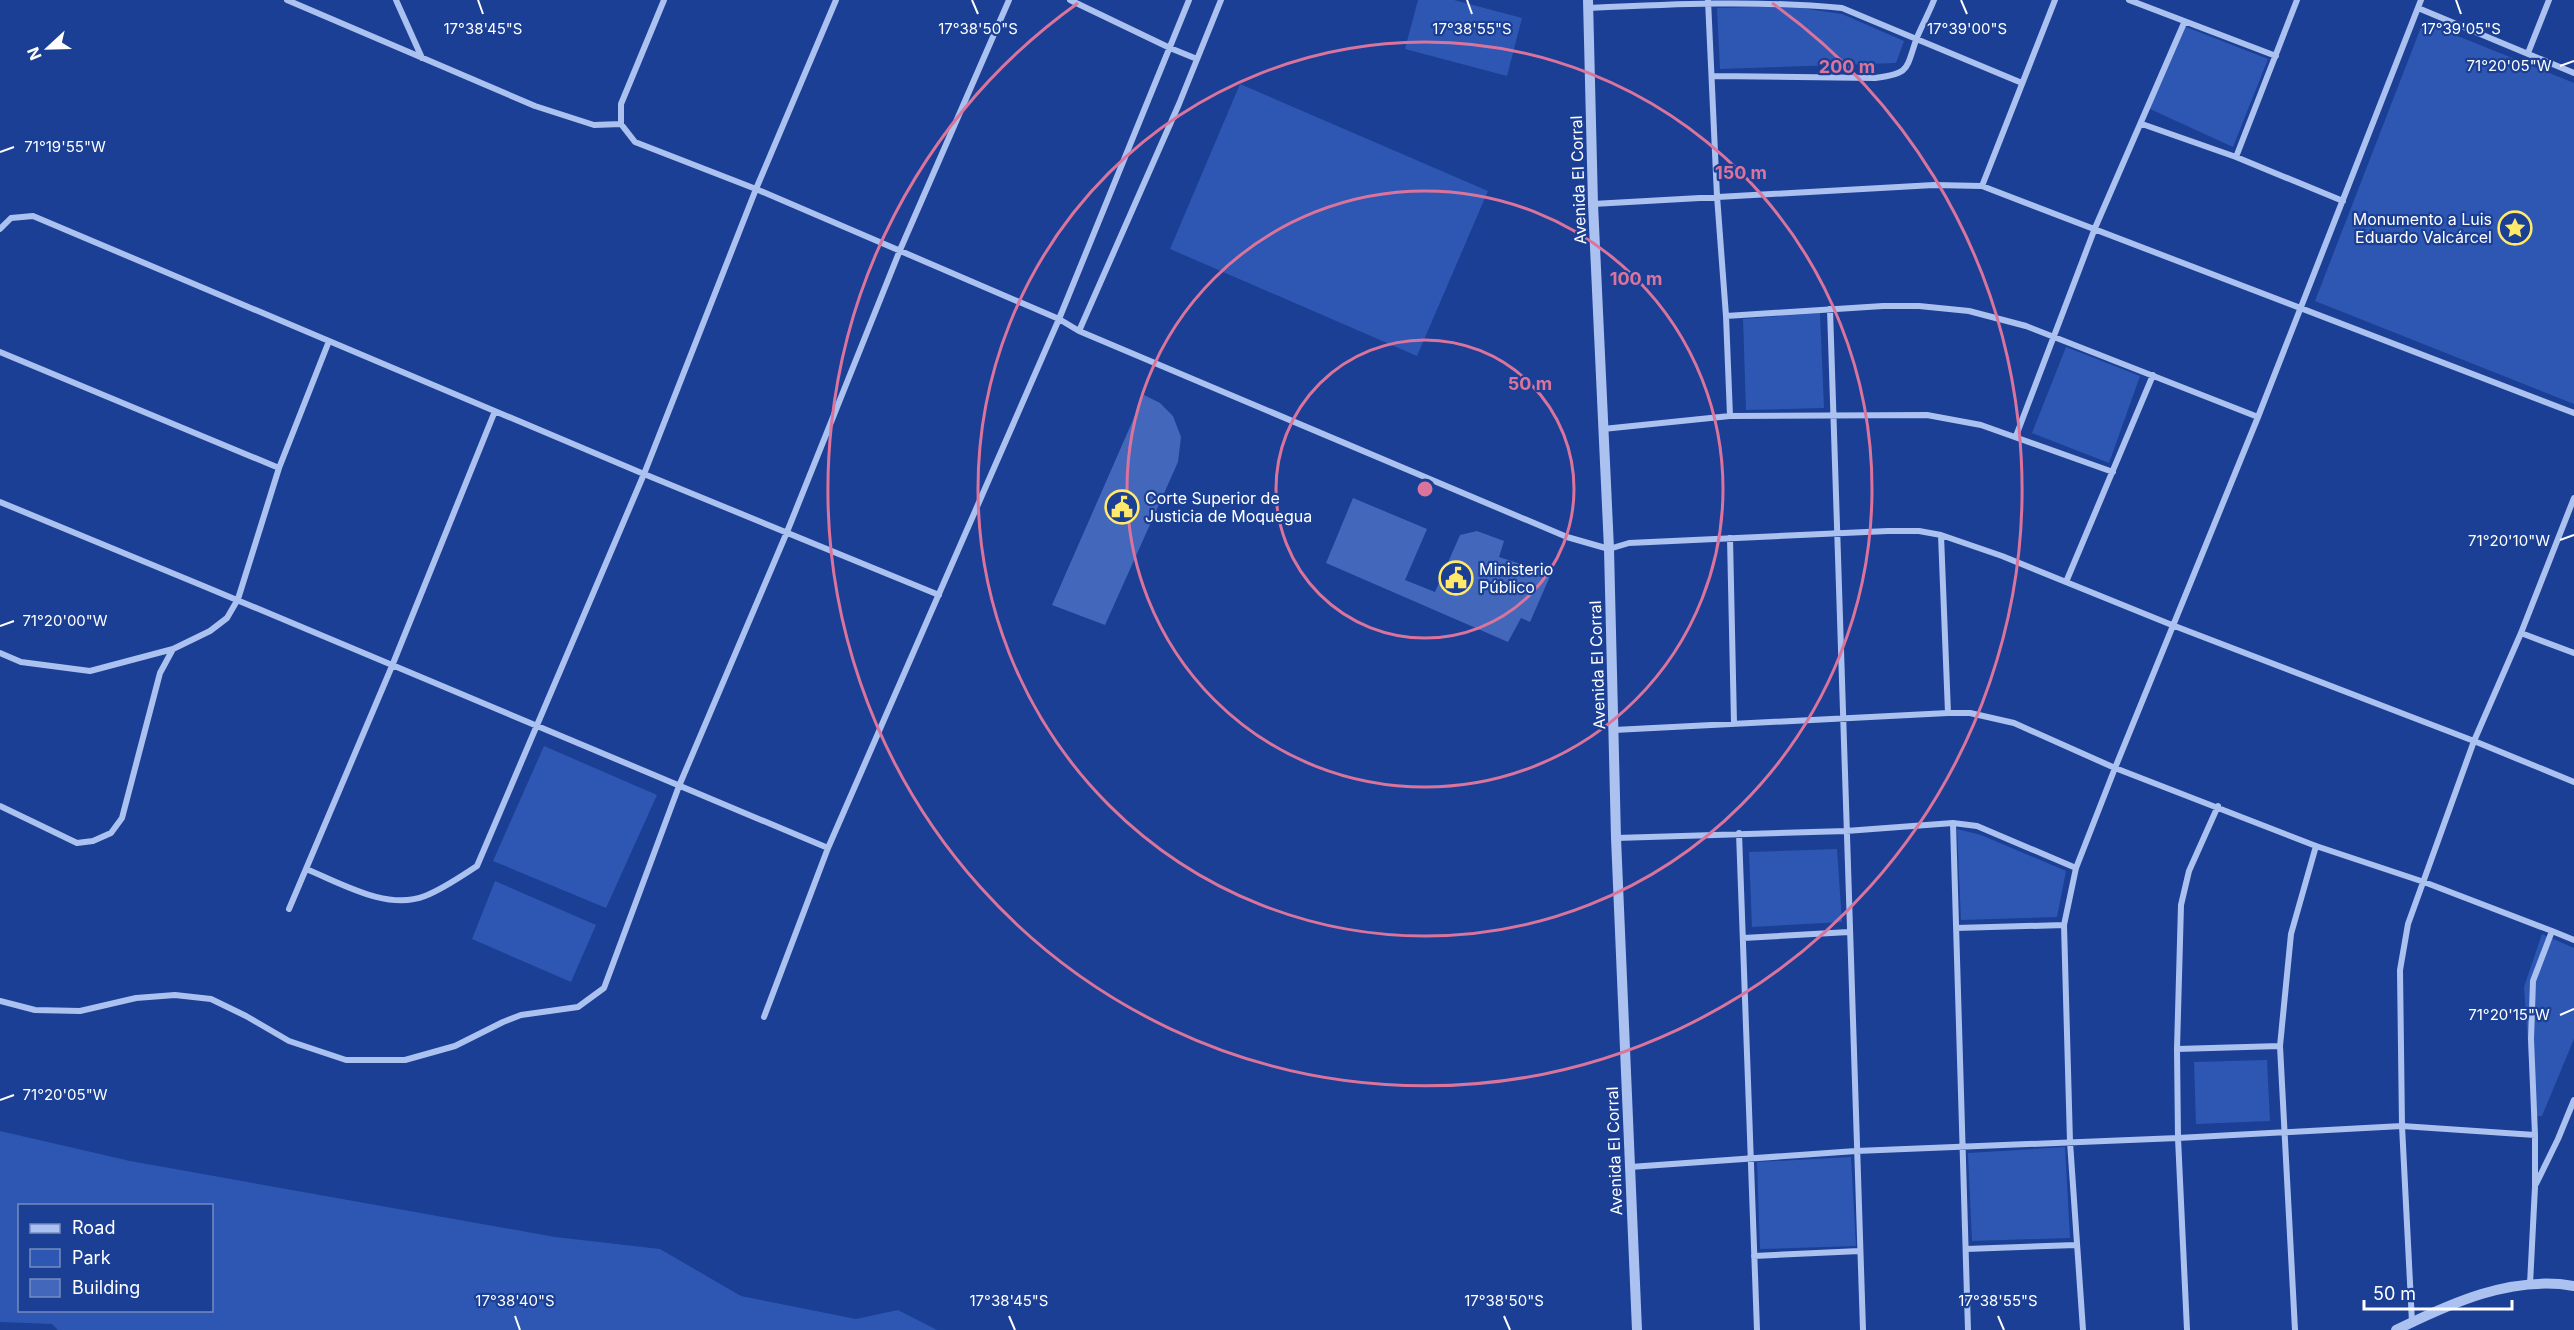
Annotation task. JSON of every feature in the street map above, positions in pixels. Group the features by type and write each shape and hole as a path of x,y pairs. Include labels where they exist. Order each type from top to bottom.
{"street":[{"path":"287,0 535,106 583,123 606,126 621,124"},
{"path":"396,0 422,58"},
{"path":"664,0 621,104 621,124 635,142 756,189 900,250 1079,331 1557,532 1609,549 1629,543 1836,533 1919,531 1941,535 2002,556 2574,782"},
{"path":"306,869 360,891 393,901 423,897 477,866 644,474 756,189 836,0"},
{"path":"0,1001 35,1010 80,1011 136,998 175,995 211,999 289,1041 346,1060 405,1060 454,1046 521,1015 578,1007 603,988 679,786 788,532 900,250 1009,0"},
{"path":"1070,0 1197,59"},
{"path":"764,1017 828,848 1059,320 1190,0"},
{"path":"1079,331 1221,0"},
{"path":"1588,4 1785,0 1842,8 2022,83"},
{"path":"1713,76 1875,78 1901,73 1910,64 1917,40 1934,0"},
{"path":"1982,186 2055,0"},
{"path":"2128,0 2276,56"},
{"path":"2236,157 2297,0"},
{"path":"2083,1330 2070,1142 2064,925 2076,868 2172,625 2258,417 2421,0"},
{"path":"2528,53 2549,0"},
{"path":"1708,1 1730,416"},
{"name":"Avenida El Corral","path":"1588,4 1593,204 1609,549 1616,838 1637,1330"},
{"path":"2418,8 2574,72"},
{"path":"2016,436 2095,228 2142,124 2184,22"},
{"path":"2142,124 2236,157 2343,201"},
{"path":"1593,204 1934,185 1982,186 2574,413"},
{"path":"0,229 11,218 33,216 644,474 939,595"},
{"path":"1726,316 1919,306 1969,311 2026,326 2258,417"},
{"path":"1830,309 1863,1330"},
{"path":"0,653 21,662 90,671 173,649 210,631 227,618 238,599 279,468 329,341"},
{"path":"0,352 279,468"},
{"path":"2066,582 2153,375"},
{"path":"290,909 392,666 495,411"},
{"path":"1602,429 1730,416 1947,417 2016,436 2113,471"},
{"path":"2412,1322 2402,1126 2400,970 2408,924 2474,741 2521,633 2574,498"},
{"path":"0,502 238,599 392,666 828,848"},
{"path":"1941,535 1948,713"},
{"path":"1730,538 1734,723"},
{"path":"2521,633 2574,653"},
{"path":"0,806 77,843 93,841 111,833 122,818 160,673 173,649"},
{"path":"1614,730 1970,713 2014,723 2115,768 2218,806 2316,846 2424,882 2574,939"},
{"path":"2187,1330 2178,1138 2177,1049 2181,905 2189,872 2218,806"},
{"path":"1616,838 1846,831 1953,822 1977,826 2076,868"},
{"path":"1953,822 1968,1330"},
{"path":"1739,833 1757,1330"},
{"path":"2295,1330 2280,1046 2291,934 2316,846"},
{"path":"1956,928 2064,925"},
{"path":"2530,1284 2535,1187 2531,1039 2533,981 2552,931"},
{"path":"1743,938 1849,932"},
{"path":"2177,1049 2280,1046"},
{"path":"2535,1187 2574,1100"},
{"path":"1630,1167 1856,1151 2402,1126 2535,1135"},
{"path":"1966,1249 2076,1245"},
{"path":"1754,1256 1860,1251"},
{"path":"2396,1330 2472,1296 2530,1284 2553,1283 2574,1286"}],"green space":[{"path":"1418,0 1454,0 1522,18 1507,76 1405,49"},
{"path":"1787,6 1842,14 1904,41 1896,63 1720,69 1717,8"},
{"path":"2423,22 2574,83 2574,404 2315,301"},
{"path":"2181,25 2268,59 2233,147 2150,109"},
{"path":"1240,84 1488,191 1417,356 1170,249"},
{"path":"1820,313 1824,408 1746,410 1743,319"},
{"path":"2066,347 2140,376 2109,463 2032,433"},
{"path":"544,746 657,795 606,908 493,861"},
{"path":"1957,829 1981,835 2066,871 2057,917 1961,920"},
{"path":"1837,849 1842,922 1752,927 1749,852"},
{"path":"495,881 596,925 571,982 472,939"},
{"path":"2542,934 2574,948 2574,1039 2542,1116 2533,1116 2524,987"},
{"path":"2267,1060 2270,1121 2196,1124 2194,1062"},
{"path":"0,1131 130,1161 555,1237 660,1249 741,1296 856,1319 898,1310 937,1330 58,1330 52,1324 0,1322"},
{"path":"2065,1147 2070,1238 1972,1241 1968,1153"},
{"path":"1851,1157 1856,1246 1760,1249 1757,1162"}],"building":[{"path":"1144,395 1160,403 1173,416 1181,437 1178,462 1105,625 1052,605"},
{"path":"1353,498 1427,529 1405,580 1435,592 1460,535 1477,531 1504,541 1499,557 1551,574 1530,622 1521,618 1508,642 1326,563"}],"place":[{"name":"Monumento a Luis Eduardo Valcárcel","path":"2515,228"},
{"name":"Corte Superior de Justicia de Moquegua","path":"1122,507"},
{"name":"Ministerio Público","path":"1456,578"}]}
